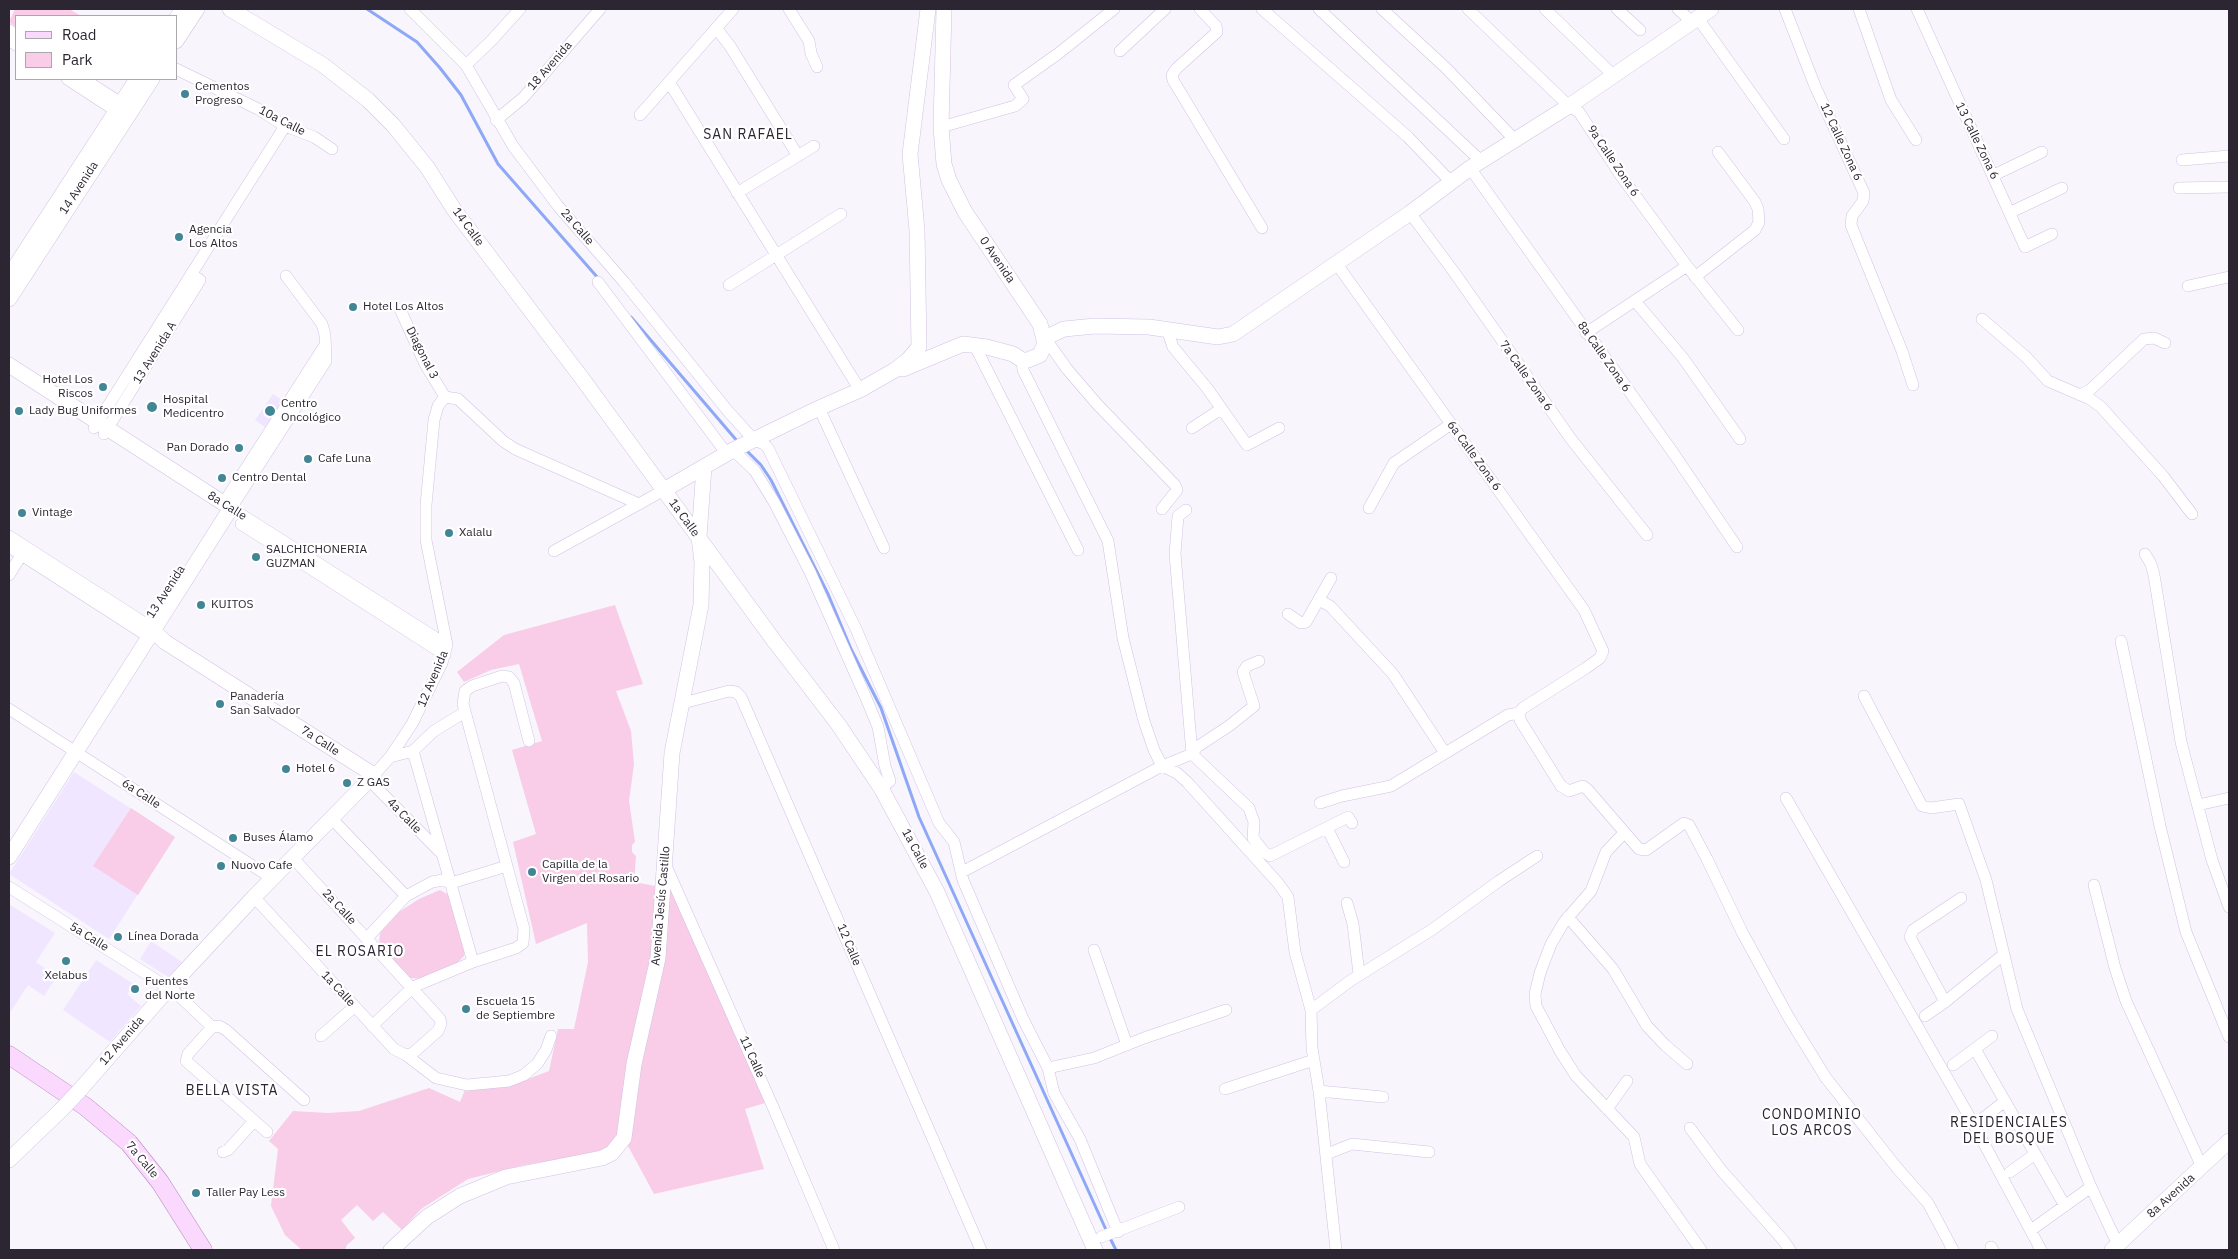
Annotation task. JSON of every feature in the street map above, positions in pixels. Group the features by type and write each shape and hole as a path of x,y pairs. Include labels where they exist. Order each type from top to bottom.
{"main road":[{"path":"9,1055 59,1098"},
{"path":"9,1066 59,1098"},
{"name":"7a Calle","path":"59,1098 101,1129 134,1162 162,1199 192,1250"},
{"name":"7a Calle","path":"59,1098 108,1123 130,1143 160,1182 203,1250"}],"street":[{"path":"178,38 197,9"},
{"name":"2a Calle","path":"410,9 466,66 496,120 525,164 558,206 624,282 753,440 764,444 768,448 856,629 939,823 954,842 963,880 1023,1019 1048,1068 1054,1093 1080,1140 1115,1232"},
{"path":"466,66 520,9"},
{"name":"18 Avenida","path":"496,120 523,98 600,9"},
{"path":"640,115 733,9"},
{"path":"789,9 809,41 811,53 818,67"},
{"path":"554,551 732,451 860,390 895,370 916,351 920,341 917,230 910,154 928,9"},
{"name":"0 Avenida","path":"944,9 941,127 944,164 958,199 1040,324 1046,338"},
{"path":"941,127 1015,106 1023,99 1014,85 1060,53 1114,9"},
{"path":"1120,51 1166,9"},
{"path":"1200,9 1216,26 1217,32 1176,69 1172,75 1172,80 1262,228"},
{"path":"1262,9 1401,130 1451,182"},
{"name":"8a Calle Zona 6","path":"1319,9 1475,165 1586,332 1674,454 1737,547"},
{"path":"1382,9 1446,68 1515,140"},
{"name":"9a Calle Zona 6","path":"1468,9 1569,106 1580,112 1622,176 1687,266 1738,330"},
{"path":"1545,9 1613,75"},
{"path":"1617,9 1640,30"},
{"path":"1678,9 1694,19 1784,139"},
{"path":"895,370 911,366 956,346 974,344 1000,350 1022,360 1034,358 1040,355 1046,338 1057,331 1081,326 1131,326 1225,337 1240,330 1410,214 1475,165 1569,106 1711,9"},
{"name":"12 Calle Zona 6","path":"1785,9 1822,102 1864,192 1863,202 1852,216 1851,225 1902,351 1913,385"},
{"path":"1859,9 1891,100 1916,140"},
{"name":"13 Calle Zona 6","path":"1917,9 1994,175 2025,247 2052,234"},
{"name":"14 Calle","path":"235,10 323,65 368,100 393,126 427,167 455,211 664,490"},
{"path":"716,28 730,46 798,156"},
{"name":"10a Calle","path":"178,70 258,109 286,126 314,137 332,149"},
{"path":"69,80 124,110"},
{"path":"85,80 124,110"},
{"name":"14 Avenida","path":"9,299 124,110 137,80"},
{"name":"14 Avenida","path":"9,276 124,110 151,80"},
{"path":"668,82 860,390"},
{"name":"13 Avenida A","path":"100,428 200,280 191,274 286,126"},
{"path":"737,193 814,146"},
{"path":"1695,277 1755,230 1759,222 1758,209 1755,202 1718,152"},
{"path":"1994,175 2042,152"},
{"path":"2182,160 2229,156"},
{"path":"2179,188 2229,187"},
{"path":"2010,212 2062,188"},
{"path":"729,285 841,214"},
{"name":"7a Calle Zona 6","path":"1410,214 1454,272 1570,438 1647,535"},
{"name":"6a Calle Zona 6","path":"1336,263 1584,610 1602,645 1603,653 1586,668 1518,713"},
{"path":"1586,332 1687,266"},
{"path":"286,276 318,316 326,335 325,345"},
{"path":"2188,286 2229,277"},
{"path":"598,282 732,451 754,471 774,502 810,572 878,727 885,766 890,781 880,788"},
{"path":"1634,301 1683,358 1740,439"},
{"name":"Diagonal 3","path":"400,308 425,364 445,397"},
{"path":"1982,319 2026,357 2048,380 2101,407 2163,476 2192,514"},
{"path":"1167,329 1173,347 1247,445 1279,428"},
{"path":"1046,338 1067,368 1097,404 1176,485 1176,490 1162,509"},
{"path":"2080,395 2090,390 2144,339 2154,338 2164,343"},
{"path":"974,344 1078,550"},
{"name":"13 Avenida","path":"225,509 326,363 325,345"},
{"name":"13 Avenida","path":"9,840 69,752 225,509 325,345"},
{"path":"1022,360 1023,370 1108,541 1123,638 1146,730 1162,766 1177,773 1187,782 1284,889 1290,903 1295,952 1311,1010 1314,1060 1327,1154 1336,1250"},
{"name":"8a Calle","path":"9,365 100,428 446,650"},
{"name":"8a Calle","path":"9,374 100,428"},
{"path":"445,397 452,397 464,403 503,441 516,449 639,504"},
{"name":"12 Avenida","path":"9,1160 59,1098 79,1092 169,988 254,897 374,775 390,757 412,724 446,650 444,620 427,554 425,520 434,420 438,406 445,397"},
{"path":"819,408 884,548"},
{"path":"1192,428 1221,409"},
{"path":"1369,508 1394,463 1452,424"},
{"name":"Avenida Jesús Castillo","path":"391,1250 427,1217 475,1188 506,1177 593,1161 612,1153 624,1138 634,1064 658,958 666,866 672,753 702,600 702,562 699,538 704,467"},
{"name":"1a Calle","path":"664,490 775,642 825,705 880,788 937,892 1098,1244"},
{"path":"1186,510 1178,516 1175,554 1192,754 1249,808 1254,822 1254,838 1269,855 1274,856 1348,817 1352,823"},
{"name":"7a Calle","path":"9,536 16,550 374,775"},
{"path":"9,575 16,550"},
{"path":"2145,554 2151,564 2154,575 2181,742 2212,860 2229,907"},
{"path":"1288,614 1304,623 1310,616 1331,578"},
{"path":"1319,600 1330,606 1393,674 1445,753"},
{"path":"2121,641 2160,826 2186,932 2229,1037"},
{"path":"962,872 1162,766 1192,754 1197,746 1229,726 1254,706 1243,672 1247,666 1259,662"},
{"path":"372,1026 414,987 472,962 516,948 523,943 524,929 464,712 465,692 472,686 495,678 502,676 510,677 514,683 529,741"},
{"name":"12 Calle","path":"683,703 729,691 736,692 741,697 981,1250"},
{"path":"1864,696 1922,806 1931,808 1959,804 1986,880 2017,1009 2115,1247"},
{"name":"6a Calle","path":"9,710 69,752"},
{"path":"390,757 412,751 434,731 464,712"},
{"path":"1320,803 1342,796 1388,788 1508,714 1518,713 1520,720 1561,786 1568,791 1583,786 1637,847 1644,850 1683,823 1689,825 1751,949 1821,1071 1897,1168 1928,1204 1953,1250"},
{"name":"6a Calle","path":"9,716 69,752 270,881"},
{"path":"412,751 472,962"},
{"name":"13 Avenida","path":"9,857 69,752"},
{"name":"4a Calle","path":"374,775 376,786 441,853"},
{"path":"1786,798 1974,1123 2041,1250"},
{"path":"2198,805 2229,798"},
{"path":"332,819 406,896"},
{"path":"1327,828 1344,862"},
{"path":"1624,833 1606,852 1591,891 1560,928 1545,959 1535,994 1536,1006 1567,1063 1634,1137 1640,1164 1701,1250"},
{"path":"1311,1010 1359,974 1433,929 1538,856"},
{"name":"2a Calle","path":"293,858 368,937 437,1014 441,1024 438,1031 413,1053 406,1055"},
{"path":"368,937 406,896 432,882 444,880 451,883 507,866"},
{"name":"11 Calle","path":"666,866 774,1107 834,1250"},
{"path":"2094,885 2115,968 2126,1001 2202,1167"},
{"name":"5a Calle","path":"9,887 169,988 212,1027 219,1026 226,1030 304,1100"},
{"name":"1a Calle","path":"254,897 394,1049 406,1055 428,1074 446,1082 468,1085 509,1081 524,1075 537,1064 546,1050 551,1036"},
{"path":"1945,1002 1910,937 1913,930 1961,898"},
{"path":"1347,903 1354,924 1359,974"},
{"path":"1568,917 1613,969 1647,1026 1687,1064"},
{"path":"1094,950 1127,1044"},
{"path":"1925,1016 2003,955"},
{"path":"321,1036 354,1007"},
{"path":"1048,1068 1089,1060 1127,1044 1226,1010"},
{"path":"212,1027 188,1054 186,1061 267,1132"},
{"path":"1953,1065 1992,1036"},
{"path":"1975,1049 2065,1206"},
{"path":"1225,1089 1314,1060"},
{"path":"1607,1109 1627,1082"},
{"path":"1319,1091 1383,1097"},
{"path":"1982,1119 2005,1101"},
{"path":"223,1152 228,1150 254,1121"},
{"path":"1690,1128 1722,1170 1790,1250"},
{"name":"8a Avenida","path":"2115,1247 2229,1142"},
{"path":"1327,1154 1352,1144 1429,1152"},
{"path":"2010,1172 2035,1154"},
{"path":"2031,1230 2091,1187"},
{"path":"1098,1244 1115,1232 1179,1207"}],"shaded area":[{"name":"Centro Oncológico","path":"273,394 284,401 266,428 255,420"},
{"path":"74,772 175,837 109,939 9,874"},
{"path":"9,904 55,933 36,962 57,976 44,996 28,985 9,1014"},
{"path":"151,941 182,962 168,977 140,959"},
{"path":"96,960 135,985 127,994 141,1006 110,1042 63,1010"}],"green space":[{"path":"15,9 69,9 79,15 15,15 15,26 9,22"},
{"path":"615,605 643,684 616,691 631,731 634,764 629,801 635,842 632,845 632,852 636,856 634,882 671,889 732,1020 765,1103 745,1109 764,1169 654,1194 628,1146 616,1140 607,1148 593,1154 524,1165 468,1179 421,1209 402,1230 383,1212 373,1221 357,1205 341,1220 355,1238 347,1245 345,1250 302,1250 285,1235 271,1206 278,1149 269,1141 293,1111 328,1113 359,1111 429,1088 460,1102 465,1090 507,1087 549,1071 558,1029 574,1029 588,962 587,923 536,944 513,842 536,834 512,750 542,741 519,664 491,670 464,682 457,672 504,635"},
{"path":"131,808 175,837 138,895 93,866"},
{"path":"440,890 449,895 465,950 464,956 457,963 423,979 410,978 379,944 380,933 399,912 419,899"}],"waterway":[{"path":"367,9 417,42 440,68 461,95 498,164 598,278"},
{"path":"631,317 738,442"},
{"path":"746,450 761,465 771,480 828,594 851,649 881,708 919,817 1107,1232"},
{"path":"1110,1238 1116,1250"}],"place":[{"name":"Cementos Progreso","path":"185,94"},
{"name":"Agencia Los Altos","path":"179,237"},
{"name":"Hotel Los Altos","path":"353,307"},
{"name":"Hotel Los Riscos","path":"103,387"},
{"name":"Hospital Medicentro","path":"152,407"},
{"name":"Lady Bug Uniformes","path":"19,411"},
{"name":"Centro Oncológico","path":"270,411"},
{"name":"Pan Dorado","path":"239,448"},
{"name":"Cafe Luna","path":"308,459"},
{"name":"Centro Dental","path":"222,478"},
{"name":"Vintage","path":"22,513"},
{"name":"Xalalu","path":"449,533"},
{"name":"SALCHICHONERIA GUZMAN","path":"256,557"},
{"name":"KUITOS","path":"201,605"},
{"name":"Panadería San Salvador","path":"220,704"},
{"name":"Hotel 6","path":"286,769"},
{"name":"Z GAS","path":"347,783"},
{"name":"Buses Álamo","path":"233,838"},
{"name":"Nuovo Cafe","path":"221,866"},
{"name":"Capilla de la Virgen del Rosario","path":"532,872"},
{"name":"Línea Dorada","path":"118,937"},
{"name":"Xelabus","path":"66,961"},
{"name":"Fuentes del Norte","path":"135,989"},
{"name":"Escuela 15 de Septiembre","path":"466,1009"},
{"name":"Taller Pay Less","path":"196,1193"}],"district":[{"name":"SAN RAFAEL","path":"748,135"},
{"name":"EL ROSARIO","path":"360,952"},
{"name":"BELLA VISTA","path":"232,1091"},
{"name":"CONDOMINIO LOS ARCOS","path":"1812,1124"},
{"name":"RESIDENCIALES DEL BOSQUE","path":"2009,1132"}]}
